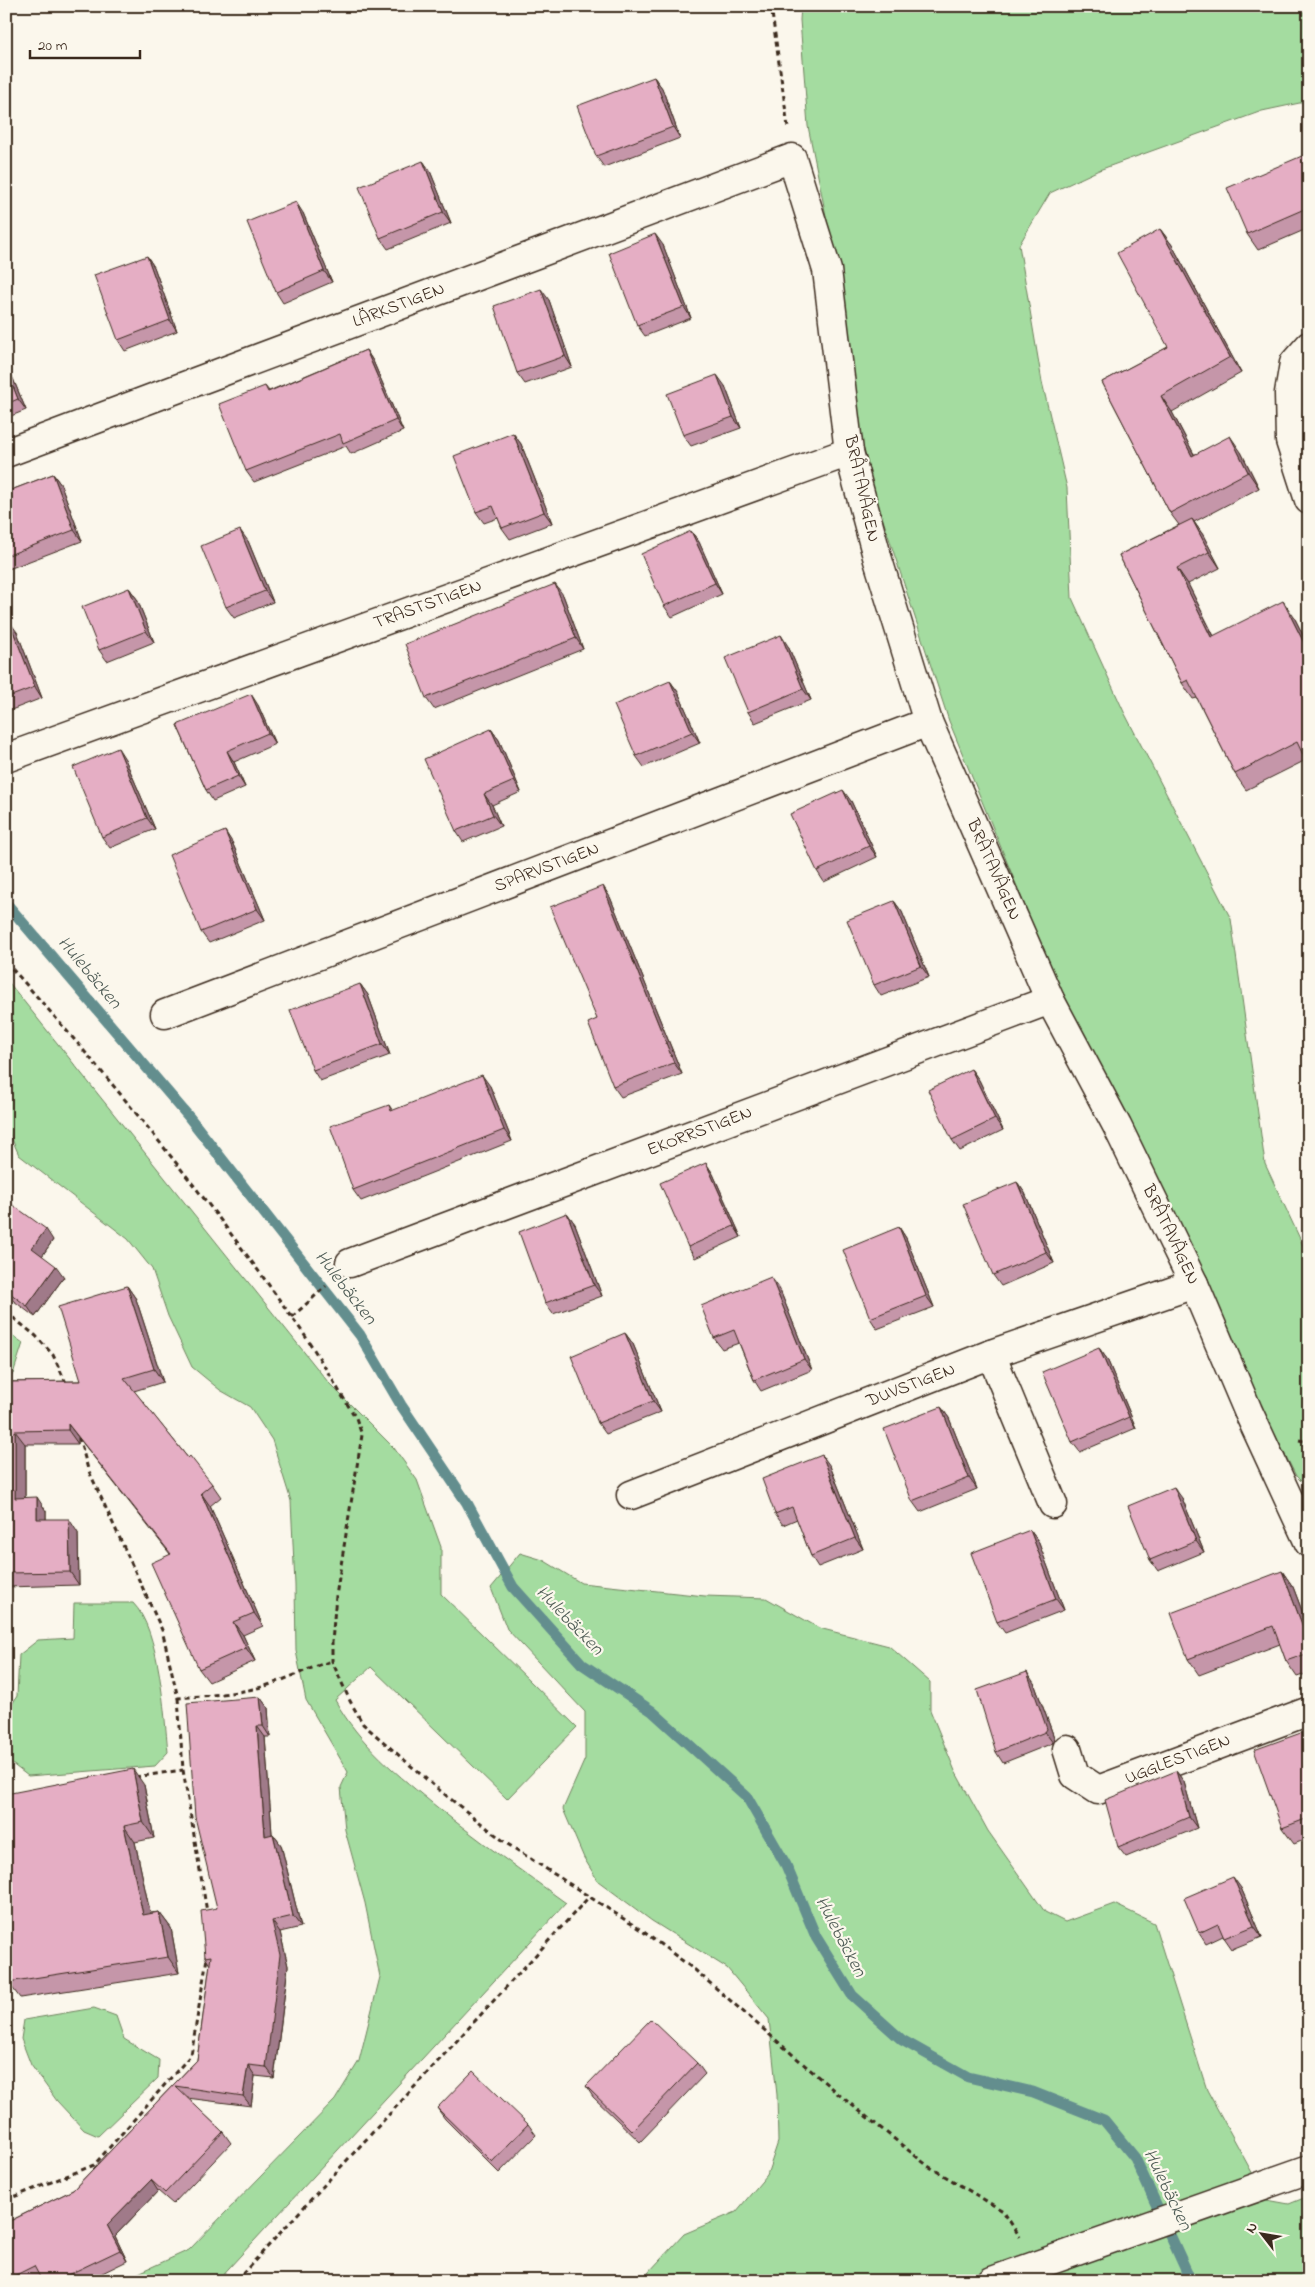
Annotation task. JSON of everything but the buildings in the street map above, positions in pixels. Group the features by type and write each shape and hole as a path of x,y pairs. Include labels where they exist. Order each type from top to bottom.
{"street":[{"name":"BRÅTAVÄGEN","path":"792,158 827,270 849,452 878,560 928,722 1050,1000 1117,1126 1194,1284 1248,1411 1309,1543"},
{"name":"LÄRKSTIGEN","path":"6,453 792,158"},
{"path":"1309,346 1294,363 1288,393 1290,441 1309,500"},
{"name":"TRASTSTIGEN","path":"6,758 849,452"},
{"name":"SPARVSTIGEN","path":"165,1014 928,722"},
{"name":"EKORRSTIGEN","path":"350,1263 1050,1000"},
{"name":"DUVSTIGEN","path":"631,1495 991,1354 1194,1284"},
{"path":"991,1354 1053,1504"},
{"name":"UGGLESTIGEN","path":"1067,1749 1075,1775 1098,1790 1309,1711"},
{"path":"992,2281 1027,2267 1084,2249 1309,2169"}],"path":[{"path":"771,6 792,158"},
{"path":"6,962 131,1107 215,1213 292,1317 356,1418 362,1435 336,1596 332,1661 350,1701 363,1724 433,1785 506,1843 588,1898 641,1930 695,1970 837,2094 928,2166 1003,2211 1018,2231 1023,2244 1027,2267"},
{"path":"292,1317 350,1263"},
{"path":"6,1312 36,1336 52,1355 70,1395"},
{"path":"59,1385 67,1385"},
{"path":"78,1432 88,1469 162,1630 178,1698 183,1770 208,1916"},
{"path":"178,1698 232,1693 273,1684 332,1661"},
{"path":"134,1777 183,1770"},
{"path":"236,2281 588,1898"},
{"path":"6,2200 94,2165 191,2055 208,1954"}],"green space":[{"path":"801,6 1309,6 1309,101 1262,111 1099,170 1050,193 1019,245 1042,382 1067,488 1072,598 1124,712 1231,919 1265,1164 1309,1258 1309,1489 1296,1476 1217,1321 1103,1086 1032,923 949,721 866,468 827,221 808,126 800,20"},
{"path":"6,979 328,1382 394,1448 417,1480 441,1547 441,1594 577,1727 507,1799 371,1667 335,1700 356,1731 394,1771 469,1832 566,1903 217,2281 121,2281 189,2250 335,2100 359,2061 380,1977 365,1903 345,1830 341,1787 348,1772 306,1700 296,1651 291,1501 272,1440 250,1407 220,1390 192,1367 168,1316 152,1269 128,1239 19,1155 6,1126"},
{"path":"6,1331 23,1343 13,1374 6,1374"},
{"path":"520,1553 543,1560 581,1583 705,1596 766,1598 819,1628 889,1646 930,1682 930,1710 955,1771 988,1831 1045,1912 1065,1922 1114,1904 1154,1923 1207,2090 1267,2200 1289,2204 1309,2196 1309,2281 652,2281 648,2273 684,2234 736,2212 767,2175 778,2142 777,2095 769,2019 727,1968 652,1921 598,1881 584,1858 563,1809 585,1759 585,1712 507,1629 491,1588"},
{"path":"74,1603 133,1603 142,1616 155,1652 168,1752 155,1766 28,1776 7,1760 6,1715 17,1696 19,1655 38,1640 73,1638"},
{"path":"94,2008 116,2016 124,2039 159,2060 158,2078 98,2136 84,2130 57,2101 31,2065 21,2039 24,2020"}],"waterway":[{"name":"Hulebäcken","path":"6,903 189,1117 360,1335 401,1405 467,1503 513,1587 582,1664 652,1711 747,1797 786,1865 816,1937 852,1995 902,2040 968,2077 1033,2092 1104,2120 1135,2158 1191,2281"}]}
